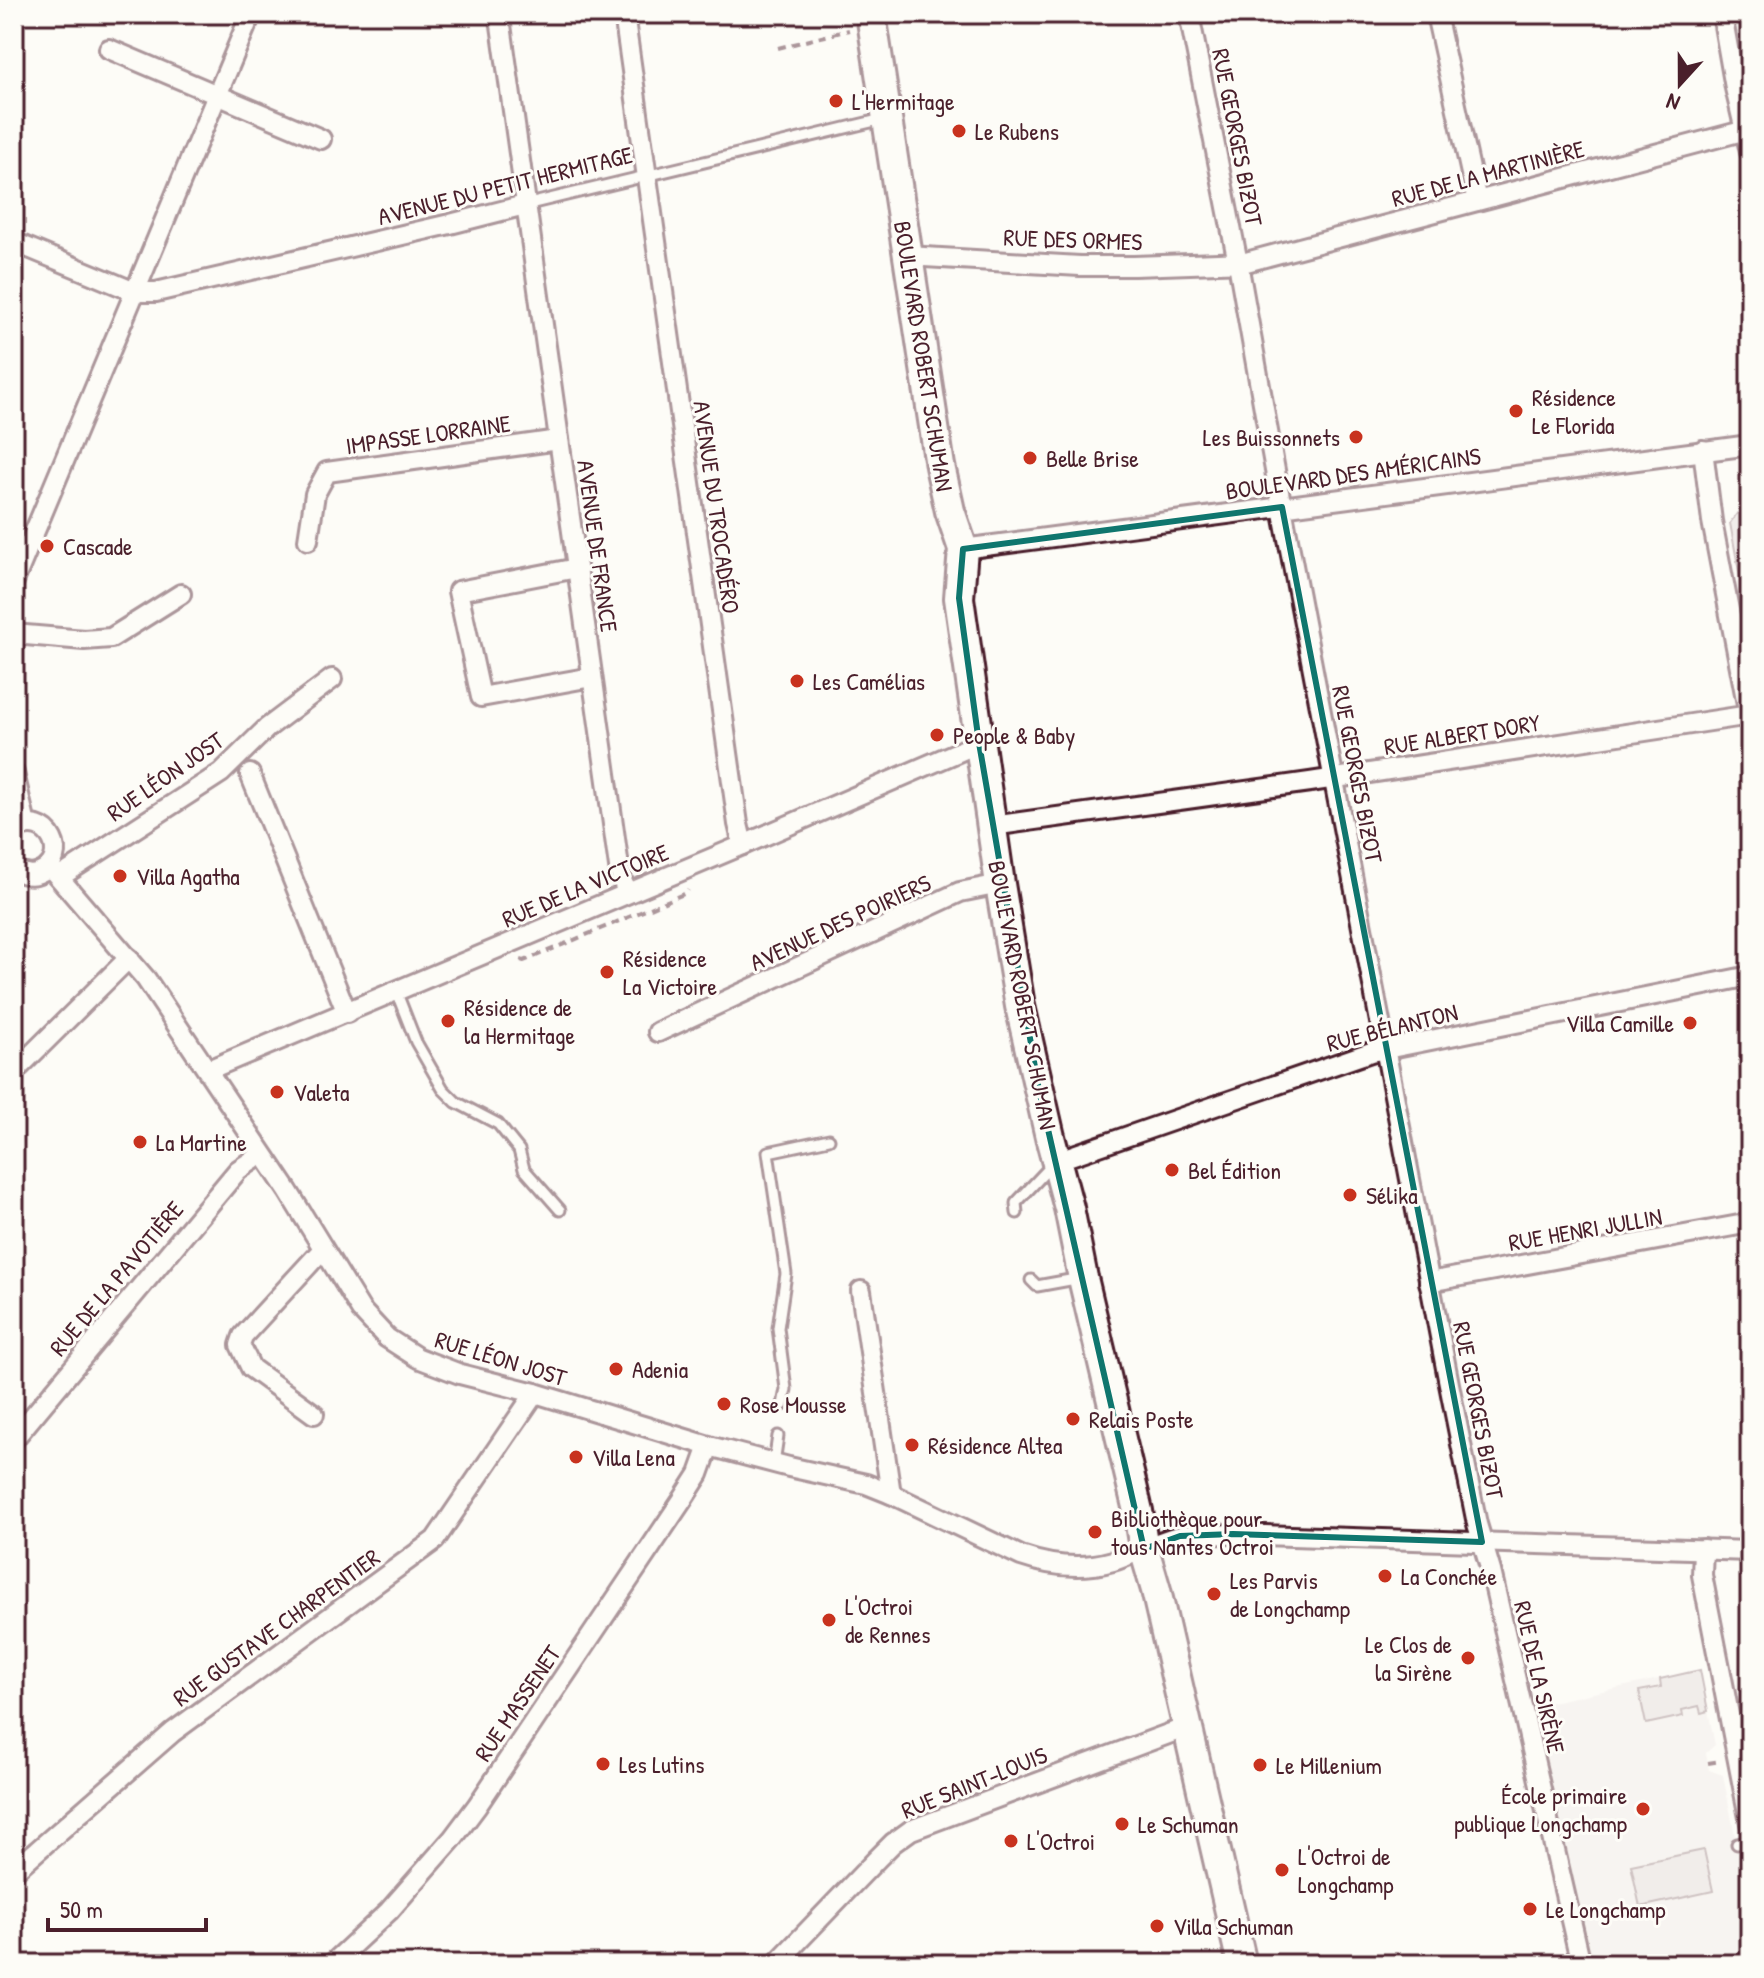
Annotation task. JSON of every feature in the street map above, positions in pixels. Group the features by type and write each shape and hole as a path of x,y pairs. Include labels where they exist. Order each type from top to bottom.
{"main road":[{"name":"BOULEVARD ROBERT SCHUMAN","path":"860,22 886,118 940,466 963,549 959,598 1020,1006 1242,1964"}],"street":[{"path":"14,581 251,14"},
{"name":"AVENUE DU TROCADÉRO","path":"624,14 743,845"},
{"name":"RUE GEORGES BIZOT","path":"1189,14 1429,1282 1482,1542"},
{"path":"1436,14 1477,201"},
{"path":"1722,14 1735,88 1748,130 1750,152"},
{"name":"AVENUE DE FRANCE","path":"500,18 620,874 627,893"},
{"path":"109,49 321,139"},
{"name":"RUE DE LA MARTINIÈRE","path":"1238,263 1748,130"},
{"name":"AVENUE DU PETIT HERMITAGE","path":"135,292 156,292 525,205"},
{"path":"14,242 135,292"},
{"name":"RUE DES ORMES","path":"907,256 1080,266 1238,263"},
{"name":"IMPASSE LORRAINE","path":"308,540 315,494 327,472 559,440"},
{"name":"BOULEVARD DES AMÉRICAINS","path":"963,549 1750,445"},
{"path":"1703,450 1712,521 1750,717"},
{"path":"577,568 458,591 481,697 592,677"},
{"path":"14,634 84,640 111,638 181,594"},
{"name":"RUE LÉON JOST","path":"332,679 267,728 221,773 54,871 146,979 288,1191 361,1310 387,1338 418,1358 439,1367 709,1446 849,1479 891,1494 1021,1556 1060,1566 1110,1562 1180,1536 1233,1534 1750,1551"},
{"name":"RUE ALBERT DORY","path":"992,826 1750,717"},
{"name":"RUE DE LA VICTOIRE","path":"208,1070 979,743"},
{"path":"14,773 20,828 35,825 44,829 53,839 55,853 54,871 31,875 14,869"},
{"path":"250,774 347,1013"},
{"name":"AVENUE DES POIRIERS","path":"658,1032 960,892 1000,884"},
{"path":"14,1072 129,958"},
{"name":"RUE BÉLANTON","path":"1056,1161 1371,1052 1750,976"},
{"name":"RUE DE LA PAVOTIÈRE","path":"14,1439 227,1182 238,1170 262,1154"},
{"name":"RUE HENRI JULLIN","path":"1429,1282 1750,1223"},
{"path":"314,1414 251,1368 240,1345 243,1336 323,1249"},
{"path":"861,1291 891,1494"},
{"name":"RUE GUSTAVE CHARPENTIER","path":"14,1871 173,1732 435,1540 535,1393"},
{"name":"RUE MASSENET","path":"332,1964 399,1901 477,1806 683,1499 699,1474 709,1446"},
{"name":"RUE DE LA SIRÈNE","path":"1482,1542 1581,1964"},
{"path":"1703,1549 1702,1575 1750,1823"},
{"name":"RUE SAINT-LOUIS","path":"776,1964 893,1843 911,1830 1187,1727"}],"lane":[{"name":"AVENUE DU PETIT HERMITAGE","path":"525,205 886,118"},
{"path":"396,991 416,1042 443,1089 456,1102 498,1124 519,1150 524,1169 560,1210"},
{"path":"783,1405 786,1389 778,1328 786,1274 768,1152 829,1139"},
{"path":"1017,1213 1016,1203 1056,1161"},
{"path":"1031,1280 1037,1286 1083,1278"},
{"path":"774,1463 778,1436"},
{"path":"1737,1844 1750,1841"}],"path":[{"path":"778,48 860,22"},
{"path":"1708,1763 1722,1761"}],"highlighted area":[{"path":"1282,507 1482,1542 1233,1534 1180,1536 1144,1549 1039,1090 979,743 959,598 963,549"}],"shaded area":[{"path":"1750,496 1750,603 1745,604 1730,523"},
{"name":"École primaire publique Longchamp","path":"1700,1670 1715,1745 1706,1753 1709,1770 1723,1775 1750,1911 1750,1964 1593,1964 1533,1706"},
{"path":"1700,1670 1708,1711 1701,1713 1699,1706 1682,1710 1683,1716 1646,1724 1639,1691 1661,1687 1660,1679"},
{"path":"1704,1850 1713,1891 1640,1907 1631,1865"}],"place":[{"name":"L'Hermitage","path":"836,101"},
{"name":"Le Rubens","path":"959,131"},
{"name":"Résidence Le Florida","path":"1516,411"},
{"name":"Les Buissonnets","path":"1356,437"},
{"name":"Belle Brise","path":"1030,458"},
{"name":"Cascade","path":"47,546"},
{"name":"Les Camélias","path":"797,681"},
{"name":"People & Baby","path":"937,735"},
{"name":"Villa Agatha","path":"120,876"},
{"name":"Résidence La Victoire","path":"607,972"},
{"name":"Résidence de la Hermitage","path":"448,1021"},
{"name":"Villa Camille","path":"1690,1023"},
{"name":"Valeta","path":"277,1092"},
{"name":"La Martine","path":"140,1142"},
{"name":"Bel Édition","path":"1172,1170"},
{"name":"Sélika","path":"1350,1195"},
{"name":"Adenia","path":"616,1369"},
{"name":"Rose Mousse","path":"724,1404"},
{"name":"Relais Poste","path":"1073,1419"},
{"name":"Résidence Altea","path":"912,1445"},
{"name":"Villa Lena","path":"576,1457"},
{"name":"Bibliothèque pour tous Nantes Octroi","path":"1095,1532"},
{"name":"La Conchée","path":"1385,1576"},
{"name":"Les Parvis de Longchamp","path":"1214,1594"},
{"name":"L'Octroi de Rennes","path":"829,1620"},
{"name":"Le Clos de la Sirène","path":"1468,1658"},
{"name":"Les Lutins","path":"603,1764"},
{"name":"Le Millenium","path":"1260,1765"},
{"name":"École primaire publique Longchamp","path":"1643,1809"},
{"name":"Le Schuman","path":"1122,1824"},
{"name":"L'Octroi","path":"1011,1841"},
{"name":"L'Octroi de Longchamp","path":"1282,1870"},
{"name":"Le Longchamp","path":"1530,1909"},
{"name":"Villa Schuman","path":"1157,1926"}]}
